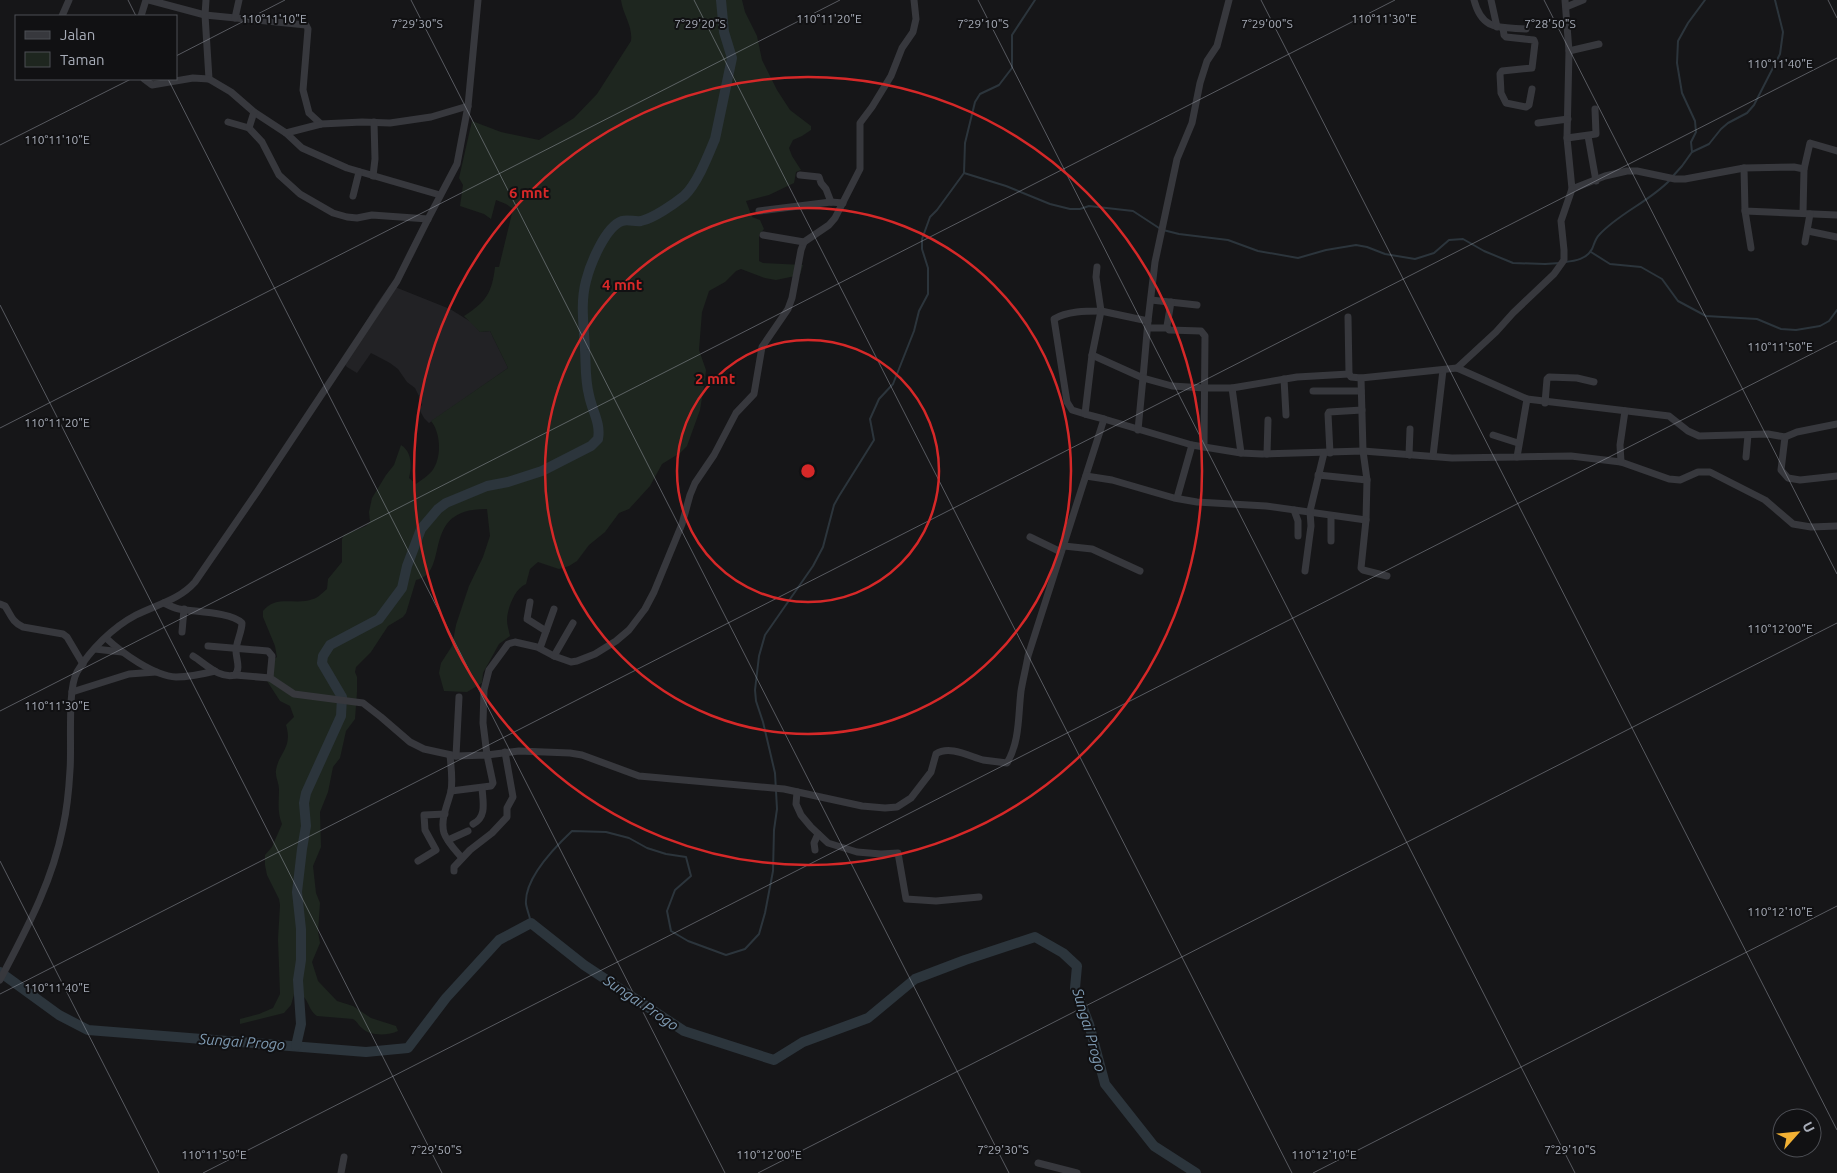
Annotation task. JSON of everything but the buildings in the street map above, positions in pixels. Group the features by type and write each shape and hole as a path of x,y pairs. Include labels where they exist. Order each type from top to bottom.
{"street":[{"path":"62,15 69,0"},
{"path":"141,15 148,0 204,15 298,24 307,27 303,90 309,112 321,124"},
{"path":"206,0 204,15 209,79"},
{"path":"235,18 239,0"},
{"path":"0,980 20,943 52,872 64,825 70,771 72,692 75,677 83,664 116,628 135,616 186,592 252,500 397,281 457,164 468,106 478,0"},
{"path":"451,790 482,788 491,786 493,783 482,723 482,701 489,670 508,644 515,642 540,648 554,656 571,662 577,661 594,654 616,641 629,630 645,609 682,524 695,483 714,455 736,413 754,394 762,347 788,309 804,242 830,225 860,169 860,123 891,76 902,48 913,32 916,19 914,0"},
{"path":"1138,430 1155,262 1177,159 1192,123 1200,83 1208,61 1217,46 1229,0"},
{"path":"1474,0 1483,20 1492,26 1526,29"},
{"path":"1491,0 1500,27 1506,37 1534,40 1535,43 1532,68 1502,71 1500,74 1502,98 1506,103 1526,107 1529,105 1532,89"},
{"path":"1457,368 1554,274 1564,260 1561,221 1572,189 1567,138 1569,51 1566,4 1583,0"},
{"path":"1569,51 1599,44"},
{"path":"145,80 152,85 194,78 209,79 231,92 254,112 286,133 302,148 359,172 440,195"},
{"path":"286,133 321,124 390,123 431,117 468,106"},
{"path":"1567,138 1588,136 1596,133 1596,109"},
{"path":"249,128 254,112"},
{"path":"1538,123 1568,119"},
{"path":"228,122 249,128 262,142 280,175 300,194 333,213 357,218 372,215 428,219"},
{"path":"373,176 375,159 374,122"},
{"path":"1588,136 1596,180"},
{"path":"1805,242 1808,231 1804,169 1810,143 1837,150"},
{"path":"1572,189 1613,174 1628,171 1637,171 1675,179 1686,179 1744,168 1804,169"},
{"path":"1744,168 1745,211 1751,248"},
{"path":"353,196 359,172"},
{"path":"800,175 819,177 831,202"},
{"path":"758,211 831,202 843,203"},
{"path":"1745,211 1837,215"},
{"path":"1808,231 1837,237"},
{"path":"763,235 804,242"},
{"path":"1085,414 1100,310 1096,277 1097,267"},
{"path":"1151,300 1197,305"},
{"path":"1167,328 1171,302"},
{"path":"1204,447 1204,334 1201,331 1148,325 1100,310 1084,310 1062,315 1054,319 1067,402 1072,410 1192,445 1204,447 1241,453 1267,454 1363,451 1452,458 1571,456 1620,462 1669,479 1680,480 1698,472 1710,472 1765,500 1793,524 1811,528 1837,526"},
{"path":"1348,317 1349,374"},
{"path":"1092,355 1143,378 1172,386 1205,388 1232,388 1308,376 1349,374 1355,378 1361,378 1457,368 1527,399 1669,416 1688,431 1699,436 1768,434 1784,437 1797,432 1837,424"},
{"path":"1433,456 1442,370"},
{"path":"1545,402 1549,377 1576,378 1594,382"},
{"path":"1361,378 1363,451 1367,480 1366,520 1360,568 1387,576"},
{"path":"1284,379 1286,415"},
{"path":"1232,388 1241,453"},
{"path":"1313,391 1361,390"},
{"path":"1517,457 1527,399"},
{"path":"1305,571 1311,526 1310,512 1318,475 1327,453 1328,414 1329,412 1362,410"},
{"path":"1620,462 1620,445 1625,411"},
{"path":"193,656 215,672 226,677 235,675 270,678 294,694 363,703 410,742 417,746 453,755 487,755 505,752 570,752 582,754 639,776 784,790 862,806 897,807 911,798 930,772 938,752 950,751 982,760 1007,763 1015,745 1019,726 1021,690 1028,656 1104,419"},
{"path":"1267,454 1268,420"},
{"path":"1409,455 1410,429"},
{"path":"1493,435 1518,443"},
{"path":"1746,456 1748,435"},
{"path":"1784,437 1781,470 1788,478 1800,480 1837,476"},
{"path":"1177,498 1192,445"},
{"path":"1318,475 1367,480"},
{"path":"1086,476 1112,480 1197,502 1266,506 1366,520"},
{"path":"1294,510 1298,520 1298,536"},
{"path":"1331,516 1331,541"},
{"path":"1030,537 1063,549 1092,549 1140,571"},
{"path":"530,602 527,618 546,631"},
{"path":"164,603 184,609 217,614 242,622 236,650 238,670 235,675"},
{"path":"0,604 5,606 13,621 17,624 63,634 67,637 83,664"},
{"path":"182,632 184,609"},
{"path":"540,648 554,609"},
{"path":"554,656 572,623"},
{"path":"106,638 118,649 157,672 177,677 215,672"},
{"path":"208,646 269,652 272,656 270,678"},
{"path":"96,649 124,652"},
{"path":"72,692 129,674 157,672"},
{"path":"459,697 451,790 444,814 443,830 462,858"},
{"path":"454,872 454,868 462,858 492,833 507,817 507,808 513,797 505,752"},
{"path":"472,824 479,820 483,814 482,788"},
{"path":"797,792 796,804 801,815 828,843 857,852 898,853 906,899 936,901 979,897"},
{"path":"418,861 436,849 425,830 424,815 444,814"},
{"path":"448,840 468,831"},
{"path":"815,850 814,843 818,834"},
{"path":"341,1173 344,1157"},
{"path":"1038,1163 1077,1173"}],"shaded area":[{"path":"390,285 450,309 471,322 480,332 490,331 508,368 429,423 419,409 422,405 415,388 390,363 371,353 357,373 347,367 342,361"}],"green space":[{"path":"621,0 742,0 745,12 757,36 762,60 777,90 790,110 811,126 811,130 793,140 789,148 801,170 796,172 794,183 769,195 746,201 752,217 760,220 764,229 759,235 759,261 763,263 803,265 800,275 776,280 741,269 736,271 725,282 709,291 702,312 699,350 706,370 705,380 700,410 687,446 680,453 662,464 650,486 629,509 619,513 605,532 589,545 577,561 559,569 538,562 530,569 526,584 515,594 508,610 507,622 510,636 499,644 483,673 482,683 467,692 444,691 439,673 441,663 452,646 456,625 469,586 483,557 490,536 487,509 466,511 452,519 444,529 433,566 427,575 416,580 406,613 388,626 371,652 356,667 355,719 346,731 340,758 333,767 328,792 320,812 321,847 313,866 316,893 320,903 318,932 320,943 312,962 318,981 337,1001 353,1006 371,1018 396,1026 398,1031 374,1034 365,1031 353,1019 317,1016 311,1010 304,997 295,991 291,1005 284,1013 240,1024 240,1019 273,1008 280,994 278,939 280,905 267,875 265,855 272,847 282,824 279,811 279,789 276,770 287,745 288,733 286,725 294,717 290,706 280,701 267,681 268,664 277,657 275,646 263,617 263,611 274,603 307,601 319,596 327,589 328,579 342,562 342,539 344,535 366,526 370,522 369,512 372,498 394,465 401,445 409,455 411,469 409,478 416,484 432,471 439,453 437,432 431,421 508,368 490,331 480,332 464,316 483,301 490,290 495,267 499,267 513,209 496,200 491,219 484,214 460,206 463,185 459,178 472,121 501,132 539,140 574,118 597,94 631,41 631,30"}],"waterway":[{"path":"296,1046 301,1024 298,980 301,960 301,929 297,892 306,826 304,803 306,793 341,716 342,697 322,663 323,656 330,645 379,619 402,588 407,566 421,529 438,509 446,503 487,486 508,482 542,471 591,446 598,439 597,422 590,401 586,378 583,307 586,281 599,247 604,238 616,225 624,220 641,221 664,210 689,191 702,169 715,139 732,58 724,32 721,0"},
{"path":"531,923 526,904 527,894 535,874 549,854 572,831 606,832 629,838 647,848 666,854 686,857 691,876 675,890 667,911 671,931 688,941 726,955 745,949 759,934 773,871 774,830 777,809 775,773 756,701 755,690 759,656 765,635 813,566 823,547 834,505 874,440 870,419 879,399 893,384 914,331 919,311 928,294 928,268 922,249 922,239 930,217 964,173 965,143 975,102 980,94 999,85 1012,68 1012,35 1035,0"},
{"path":"1673,176 1692,152 1691,142 1696,132 1695,121 1682,93 1677,63 1678,41 1688,23 1705,0"},
{"path":"1692,152 1709,144 1721,129 1747,113 1754,105 1780,54 1783,32 1775,0"},
{"path":"964,173 1006,186 1050,204 1070,209 1080,209 1089,206 1133,211 1159,228"},
{"path":"1565,262 1577,260 1587,255 1598,237 1607,227 1653,195 1670,180"},
{"path":"1163,230 1179,234 1228,240 1258,251 1298,258 1326,250 1356,245 1385,254 1415,259 1434,253 1449,240 1463,239 1484,251 1513,263 1560,263"},
{"path":"1591,252 1610,264 1641,267 1662,279 1678,301 1706,316 1757,319 1781,329 1796,330 1820,326 1829,321 1837,310"},
{"name":"Sungai Progo","path":"0,972 59,1015 88,1030 366,1052 408,1048 446,998 499,940 531,923 584,965 684,1031 774,1060 803,1042 868,1018 915,979 1035,937 1063,953 1077,966 1075,988 1089,1024 1105,1084 1154,1146 1196,1173"}]}
